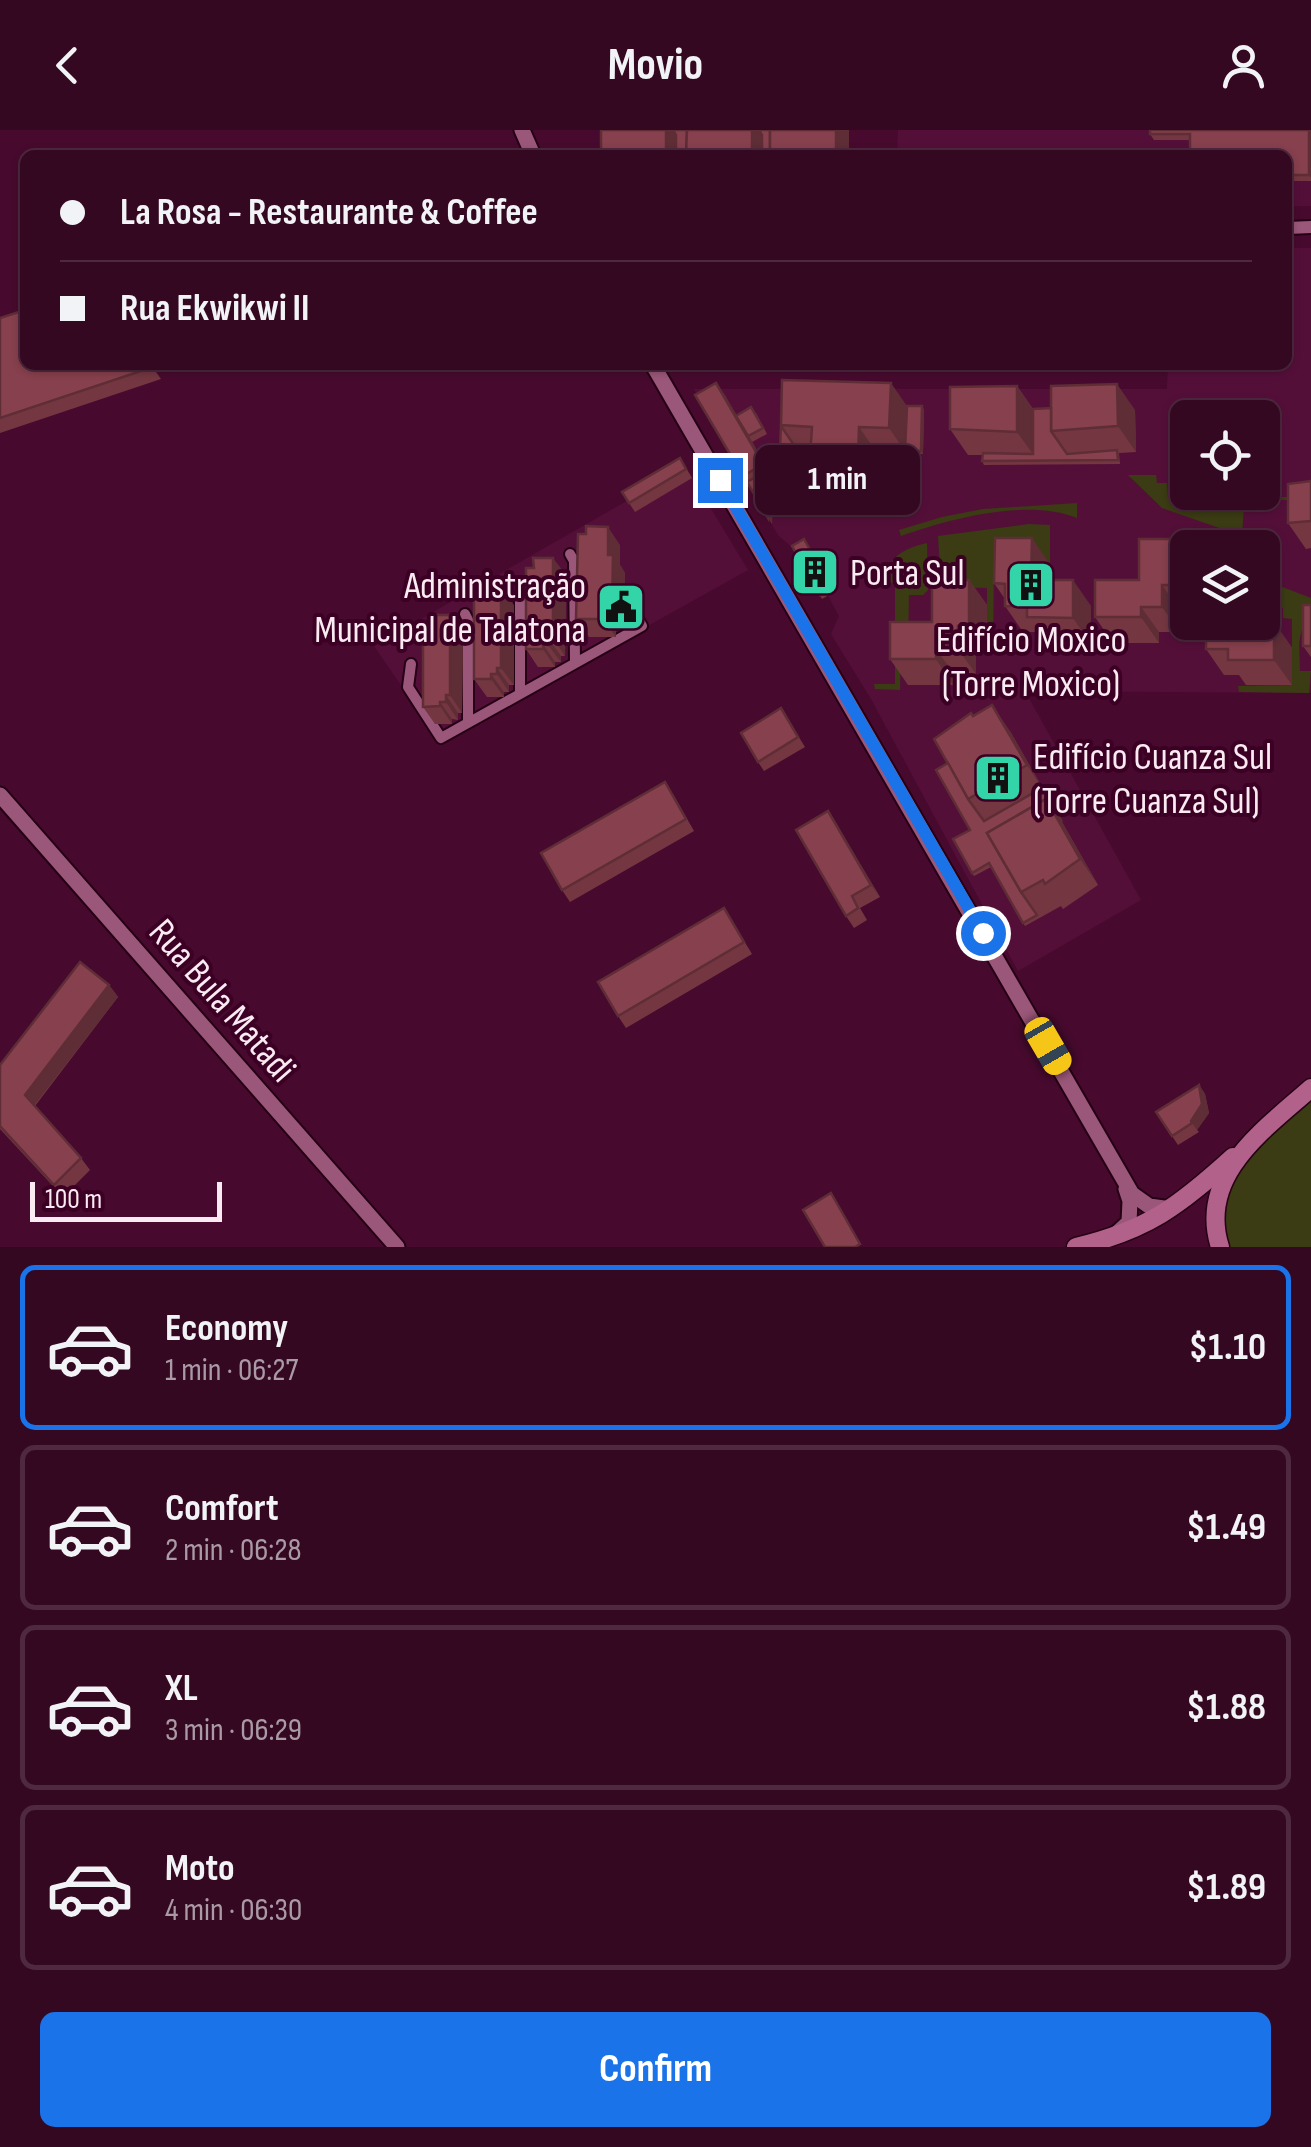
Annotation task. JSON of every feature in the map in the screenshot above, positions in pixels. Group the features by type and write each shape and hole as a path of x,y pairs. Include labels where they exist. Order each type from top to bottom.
{"main road":[{"path":"1076,1247 1144,1226 1174,1208 1311,1088"},
{"path":"1220,1247 1216,1210 1240,1150"}],"street":[{"path":"656,370 1120,1171 1139,1200 1161,1209 1174,1208"},
{"path":"570,554 574,561 575,662"},
{"path":"516,585 520,592 520,692"},
{"path":"411,664 408,687 441,738 642,626 634,612"},
{"path":"465,614 468,722"},
{"name":"Rua Bula Matadi","path":"0,796 396,1247"},
{"path":"1108,1239 1124,1228 1131,1213 1120,1171"}],"shaded area":[{"path":"898,130 1311,130 1311,206 1292,206 1292,150 897,150"},
{"path":"1292,248 1311,248 1311,693 1025,691 1141,900 1018,971 871,699 831,634 839,616 825,590 794,549 778,535 694,389 1167,389 1168,370 1292,370"},
{"path":"686,467 748,570 440,742 374,646"},
{"path":"1128,475 1156,475 1157,483 1167,483 1170,510 1244,510 1242,530 1225,530 1162,508"},
{"path":"1280,497 1311,497 1280,500"},
{"path":"1077,503 1077,518 1057,512 1012,510 942,523 901,536 899,530 983,509"},
{"path":"1029,524 1050,525 1050,564 994,564 993,651 987,651 987,588 941,587 938,536"},
{"path":"927,543 928,590 923,595 909,595 908,647 901,648 900,690 875,689 874,684 895,684 895,583 886,582 889,566 904,551"},
{"path":"1280,586 1311,598 1311,619 1300,635 1299,649 1300,671 1311,671 1309,693 1239,692 1238,686 1292,685 1292,619 1283,618"},
{"path":"1311,1102 1311,1247 1227,1247 1224,1214 1239,1167 1259,1143"}],"building":[{"path":"601,130 666,130 666,150 601,150"},
{"path":"673,130 687,130 686,150 676,150"},
{"path":"687,130 752,130 752,150 686,150"},
{"path":"759,130 770,130 770,150 762,150"},
{"path":"770,130 836,130 836,150 770,150"},
{"path":"1150,130 1309,130 1309,175 1292,175 1292,150 1190,150 1190,134 1150,134"},
{"path":"20,312 20,370 144,370 0,418 0,318"},
{"path":"782,380 891,383 889,428 859,427 858,458 810,457 812,427 781,425"},
{"path":"716,383 763,464 743,476 695,395"},
{"path":"1117,384 1118,426 1051,431 1051,386"},
{"path":"1017,386 1017,432 950,429 950,387"},
{"path":"907,406 922,406 921,451 905,451"},
{"path":"751,407 763,428 748,436 736,416"},
{"path":"1051,408 1051,431 1067,454 1117,450 1118,460 982,461 983,453 1033,454 1033,409"},
{"path":"781,426 796,448 780,447"},
{"path":"875,450 905,451 905,481 874,481"},
{"path":"680,458 686,469 629,503 622,492"},
{"path":"768,470 773,479 769,482 768,518 747,482"},
{"path":"826,479 874,481 873,498 825,496"},
{"path":"1311,481 1311,521 1288,523 1288,484"},
{"path":"586,526 608,527 608,555 613,555 612,606 603,606 603,619 576,619 578,534 586,534"},
{"path":"995,538 1032,538 1031,580 1073,580 1073,618 1027,617 1027,607 1005,606 1005,584 994,583"},
{"name":"Porta Sul","path":"804,539 832,589 820,595 792,546"},
{"path":"1139,539 1170,539 1170,585 1162,585 1162,607 1141,607 1141,617 1095,617 1095,580 1139,580"},
{"path":"533,558 553,558 553,638 548,638 543,649 526,649 526,568 534,568"},
{"path":"932,580 969,580 969,626 958,626 958,649 936,649 936,659 890,659 890,622 932,622"},
{"path":"482,587 501,587 501,668 497,668 497,674 491,674 491,679 474,679 474,598 482,598"},
{"path":"1303,605 1311,605 1311,646 1303,646"},
{"path":"431,615 450,615 450,695 440,706 423,707 423,626 431,626"},
{"path":"1206,640 1274,640 1274,660 1228,660 1228,649 1206,649"},
{"path":"992,705 1027,765 968,799 934,739 971,713 973,716"},
{"path":"781,708 798,737 758,762 741,733"},
{"path":"948,763 984,821 1042,788 1062,822 1046,799 987,833 1037,915 1023,923 989,863 972,873 953,839 970,830 936,770"},
{"path":"665,782 686,819 562,890 541,853"},
{"path":"1046,799 1080,859 1045,884 1043,880 1021,892 987,833"},
{"path":"828,811 871,885 852,896 858,908 846,916 796,830"},
{"path":"724,908 744,942 618,1016 598,982"},
{"path":"80,962 109,985 25,1095 81,1158 54,1185 0,1126 0,1065"},
{"path":"1199,1085 1202,1104 1192,1123 1172,1136 1156,1112"},
{"path":"831,1193 860,1244 855,1247 825,1247 803,1210"}],"place":[{"name":"Porta Sul","path":"815,572"},
{"name":"Edifício Moxico (Torre Moxico)","path":"1031,585"},
{"name":"Administração Municipal de Talatona","path":"621,607"},
{"name":"Edifício Cuanza Sul (Torre Cuanza Sul)","path":"998,778"}],"route":[{"path":"720,480 983,933"}]}
